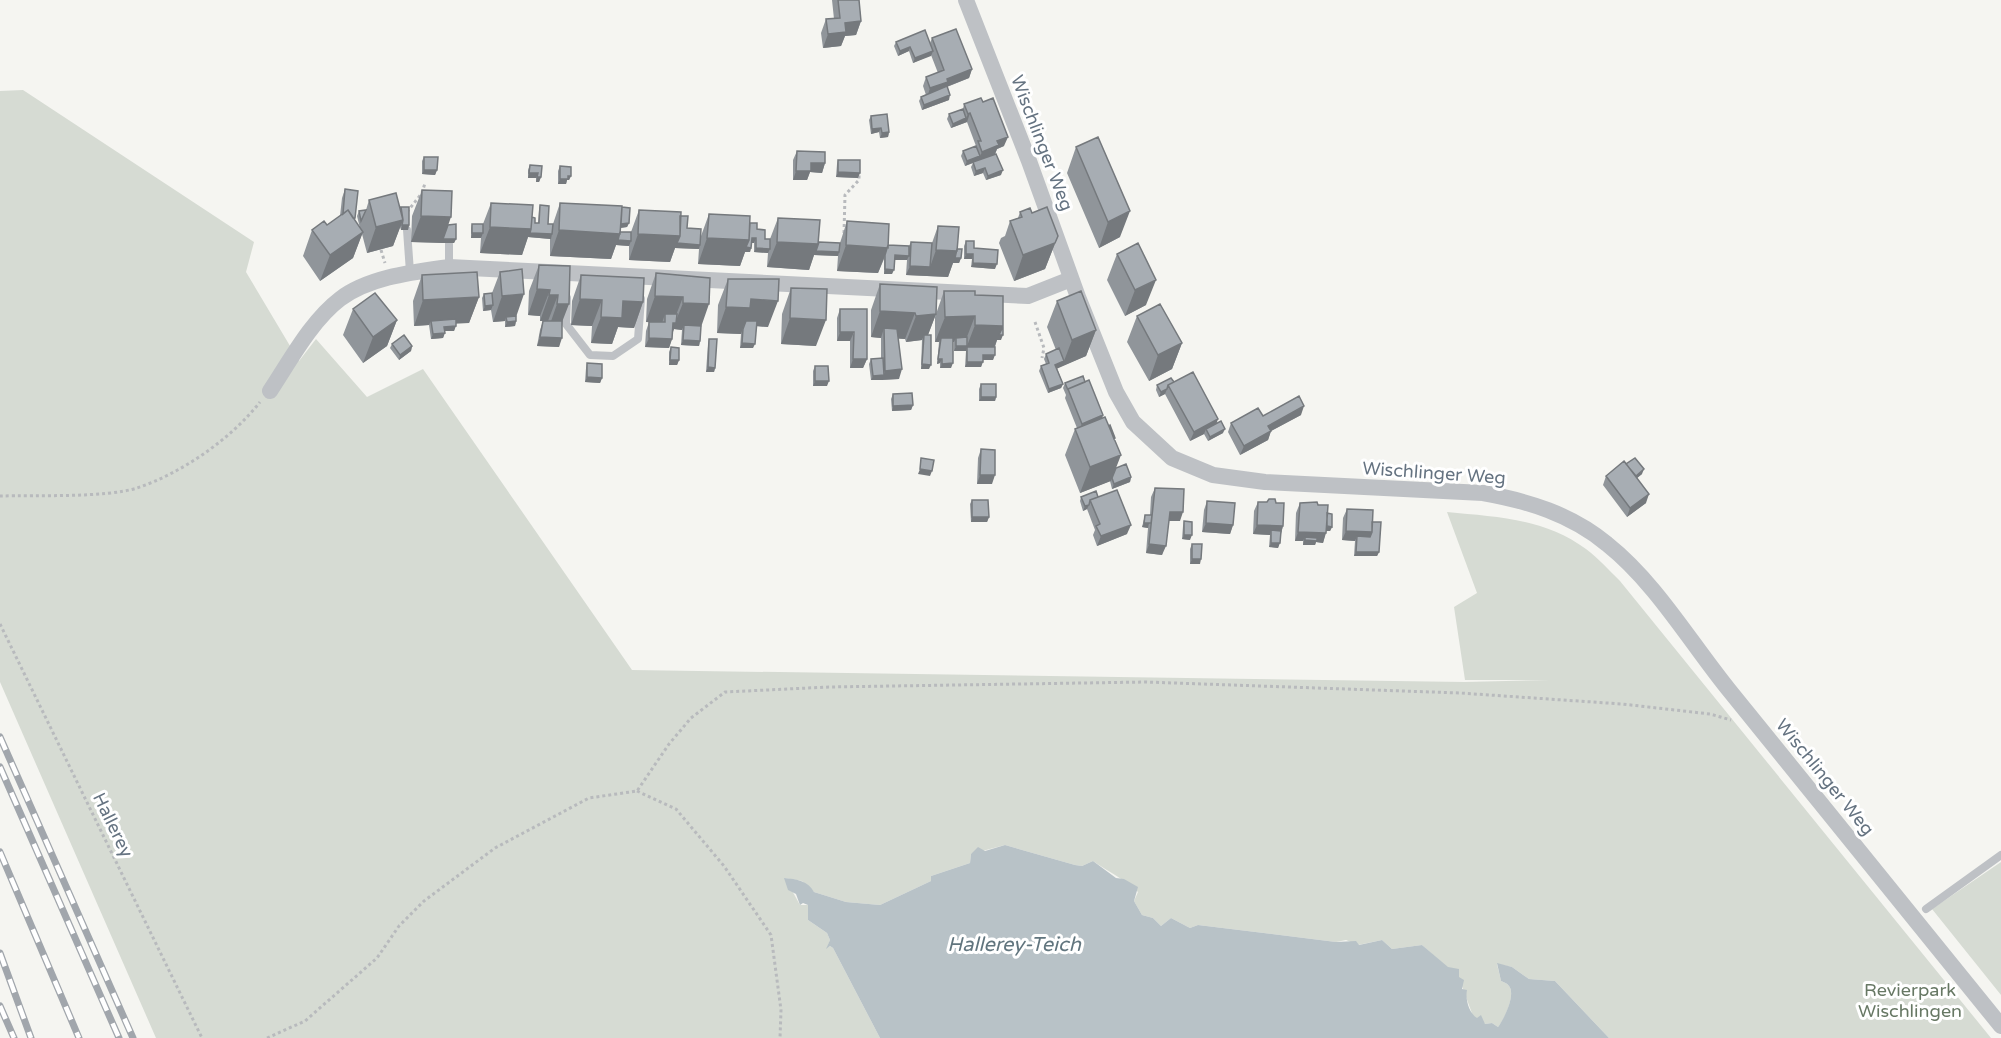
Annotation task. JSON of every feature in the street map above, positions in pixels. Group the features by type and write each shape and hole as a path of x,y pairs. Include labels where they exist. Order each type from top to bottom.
{"street":[{"name":"Wischlinger Weg","path":"966,0 1029,161 1071,279 1116,392 1133,422 1172,458 1213,475 1265,482 1483,494 1514,499 1554,511 1606,543 1631,564 1718,676 2001,1026"},
{"path":"270,390 321,318 340,299 361,288 410,272 449,267 568,280 642,284 1028,296 1071,279"}],"lane":[{"path":"406,230 410,272"},
{"path":"449,244 449,267"},
{"path":"568,280 566,324 590,355 614,356 638,339 642,284"},
{"path":"1926,909 2001,855"}],"path":[{"path":"844,235 846,195 859,180 858,171"},
{"path":"407,212 422,193 425,183"},
{"path":"381,250 386,266"},
{"path":"1035,322 1044,348 1042,358"},
{"path":"0,496 101,493 136,488 181,468 252,412 270,390"},
{"name":"Hallerey","path":"0,624 202,1038"},
{"path":"637,791 690,718 725,692 829,687 1146,682 1460,693 1622,704 1710,714 1740,723"},
{"path":"267,1038 305,1021 377,958 399,926 424,901 495,848 589,798 637,791 676,809 724,866 771,935 781,1010 780,1038"}],"green space":[{"name":"Revierpark Wischlingen","path":"23,90 254,242 246,272 299,361 316,339 367,397 423,369 632,670 1465,682 1550,680 1465,680 1454,607 1477,593 1447,512 1519,521 1554,531 1590,553 1620,581 1991,1038 1609,1038 1555,981 1529,979 1512,967 1497,964 1501,981 1506,983 1511,990 1506,1013 1498,1027 1492,1023 1485,1024 1473,1016 1459,978 1422,945 1392,949 1382,940 1358,945 1346,940 1336,942 1198,925 1190,928 1171,918 1161,926 1153,918 1142,915 1134,901 1138,892 1093,861 1082,866 1075,865 1005,845 971,854 970,863 931,876 931,881 880,905 846,902 814,892 802,881 785,878 800,905 808,905 808,920 827,933 830,940 827,948 830,946 833,948 880,1038 156,1038 0,682 0,91"},
{"path":"2001,862 2001,995 1932,909"}],"water":[{"name":"Hallerey-Teich","path":"1005,845 1075,865 1082,866 1093,861 1116,878 1124,879 1138,887 1134,901 1142,915 1153,918 1161,926 1171,918 1190,928 1198,925 1336,942 1356,941 1359,945 1382,940 1392,949 1422,945 1448,967 1459,969 1459,977 1464,980 1462,989 1467,990 1470,1009 1477,1018 1481,1015 1485,1024 1492,1023 1498,1027 1510,1001 1511,990 1501,981 1497,963 1512,967 1529,979 1555,981 1609,1038 880,1038 833,948 830,946 826,949 830,940 827,933 808,920 808,905 803,903 800,905 796,894 788,890 784,878 802,881 814,892 846,902 880,905 931,881 931,876 970,863 971,854 978,847 985,851"}],"building":[{"path":"838,0 859,0 861,21 845,23 846,32 828,34 826,19 840,18"},
{"path":"956,29 972,69 947,79 948,82 930,88 926,77 944,70 932,38"},
{"path":"925,30 933,51 915,58 910,47 900,51 896,42"},
{"path":"947,86 950,95 924,105 921,97"},
{"path":"981,98 983,102 993,98 1008,137 997,141 999,145 982,152 978,141 981,141 964,104"},
{"path":"963,109 966,118 953,124 949,114"},
{"path":"887,114 889,132 882,133 881,128 872,129 871,116"},
{"path":"1098,137 1130,211 1108,222 1076,147"},
{"path":"976,146 980,156 967,161 963,151"},
{"path":"797,151 825,152 825,163 811,163 811,171 796,171"},
{"path":"996,154 1003,170 988,176 985,168 976,171 973,162"},
{"path":"424,157 438,157 437,170 424,170"},
{"path":"838,160 860,160 860,173 838,172"},
{"path":"530,165 542,166 541,177 537,177 538,173 529,173"},
{"path":"560,166 571,167 571,176 568,176 568,179 560,179"},
{"path":"345,189 358,191 355,218 348,210 343,214"},
{"path":"422,190 452,191 451,217 421,216"},
{"path":"396,193 403,220 376,227 369,200"},
{"path":"491,203 533,205 531,229 490,227"},
{"path":"560,203 622,206 620,234 559,230"},
{"path":"540,205 549,206 548,224 553,224 552,234 530,233 532,217 535,218 535,223 539,223"},
{"path":"401,207 409,207 409,225 402,225"},
{"path":"622,207 630,208 629,223 621,224"},
{"path":"1047,207 1058,236 1055,243 1023,255 1010,221 1022,217 1020,212 1030,208 1032,213"},
{"path":"348,210 363,232 330,255 312,230 324,221 327,225"},
{"path":"366,210 361,221 359,211"},
{"path":"639,210 681,212 680,236 638,234"},
{"path":"709,214 750,216 749,240 707,238"},
{"path":"680,216 688,216 687,228 701,229 700,245 677,243 680,236"},
{"path":"778,218 820,220 818,244 777,242"},
{"path":"847,221 889,224 888,248 846,245"},
{"path":"750,223 757,223 757,229 765,230 765,239 770,239 770,249 756,248 756,238 752,238 751,248 746,247 749,240"},
{"path":"456,224 456,239 443,239 448,225"},
{"path":"472,224 483,224 483,233 472,233"},
{"path":"938,226 959,227 957,251 936,250"},
{"path":"620,232 631,232 631,241 618,240"},
{"path":"966,241 974,241 974,248 998,250 997,264 973,263 973,254 966,254"},
{"path":"819,242 840,243 839,252 816,251"},
{"path":"911,242 932,243 930,267 910,266"},
{"path":"1138,243 1156,280 1135,290 1117,254"},
{"path":"888,245 909,246 909,256 895,255 894,270 885,269"},
{"path":"957,249 962,249 961,258 955,258"},
{"path":"539,265 570,266 569,304 557,304 558,295 549,295 550,290 537,289"},
{"path":"522,269 524,294 502,296 500,272"},
{"path":"477,272 479,297 423,300 422,275"},
{"path":"656,273 710,278 709,304 683,303 683,297 655,296"},
{"path":"581,275 644,278 643,302 623,301 622,318 601,317 602,300 580,299"},
{"path":"728,279 779,279 778,301 751,299 750,308 726,307"},
{"path":"880,284 937,287 936,314 916,316 915,313 880,311"},
{"path":"791,288 827,289 826,320 790,318"},
{"path":"944,291 975,291 975,295 1003,296 1003,326 975,325 975,316 945,317"},
{"path":"1081,291 1096,330 1072,340 1057,301"},
{"path":"375,293 397,320 373,337 353,309"},
{"path":"492,293 493,305 485,306 484,294"},
{"path":"1160,304 1182,343 1158,355 1137,316"},
{"path":"840,309 867,309 867,359 853,359 854,332 840,332"},
{"path":"665,314 677,314 676,323 673,323 672,339 649,338 649,322 665,322"},
{"path":"516,316 516,321 507,322 506,317"},
{"path":"456,319 456,326 444,327 445,333 433,334 431,321"},
{"path":"543,321 562,321 562,338 540,337"},
{"path":"746,321 757,321 755,344 742,343"},
{"path":"684,325 701,326 700,341 683,340"},
{"path":"884,328 897,329 902,369 885,371"},
{"path":"404,335 412,346 400,355 392,344"},
{"path":"924,335 931,335 931,365 922,364"},
{"path":"967,337 967,346 956,346 956,338"},
{"path":"941,338 953,338 953,363 942,364 942,359 938,359"},
{"path":"709,339 717,339 715,368 708,367"},
{"path":"671,347 679,348 679,360 670,360"},
{"path":"967,347 995,347 995,355 983,355 983,362 967,362"},
{"path":"1059,348 1064,361 1055,365 1063,384 1049,389 1041,366 1049,363 1046,354"},
{"path":"883,358 884,375 873,376 871,359"},
{"path":"587,363 602,364 602,378 587,377"},
{"path":"815,366 828,366 829,381 815,381"},
{"path":"1193,372 1218,419 1194,432 1168,385"},
{"path":"1083,376 1085,382 1068,390 1065,383"},
{"path":"1171,378 1174,382 1161,392 1157,385"},
{"path":"1089,380 1103,415 1082,424 1068,389"},
{"path":"981,384 996,384 996,397 981,397"},
{"path":"912,393 913,405 893,406 893,394"},
{"path":"1299,396 1304,406 1268,426 1271,431 1244,446 1231,423 1258,408 1263,416"},
{"path":"1105,417 1121,455 1090,467 1075,429"},
{"path":"1221,421 1225,429 1210,437 1206,429"},
{"path":"981,449 995,450 995,475 980,475"},
{"path":"921,458 934,460 932,471 920,469"},
{"path":"1635,458 1644,469 1636,476 1626,464"},
{"path":"1624,461 1649,494 1630,508 1606,476"},
{"path":"1126,464 1131,477 1114,484 1112,478 1116,468"},
{"path":"1155,488 1184,489 1183,512 1170,512 1166,546 1149,544"},
{"path":"1117,490 1131,525 1101,536 1096,526 1100,524 1090,500"},
{"path":"1096,491 1098,497 1090,500 1089,505 1085,506 1081,497"},
{"path":"1269,499 1275,499 1276,503 1284,503 1283,526 1257,525 1258,502 1267,502"},
{"path":"972,500 988,500 989,517 972,517"},
{"path":"1207,501 1235,503 1233,525 1206,523"},
{"path":"1317,502 1318,505 1328,505 1326,533 1298,532 1300,503"},
{"path":"1347,509 1373,510 1372,532 1346,531"},
{"path":"1327,513 1332,514 1332,527 1327,526"},
{"path":"1145,515 1152,515 1151,523 1144,523"},
{"path":"1184,521 1192,522 1192,535 1184,535"},
{"path":"1372,522 1381,522 1379,552 1356,552 1357,536 1370,537"},
{"path":"1271,530 1281,531 1280,543 1271,543"},
{"path":"1305,537 1317,538 1317,541 1305,540"},
{"path":"1192,544 1202,544 1201,559 1192,559"}],"railway":[{"path":"0,737 133,1038"},
{"path":"0,767 119,1038"},
{"path":"0,852 79,1038"},
{"path":"0,953 31,1038"},
{"path":"0,1006 14,1038"}]}
